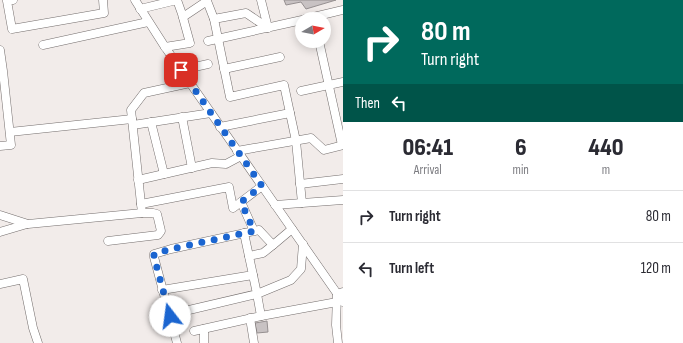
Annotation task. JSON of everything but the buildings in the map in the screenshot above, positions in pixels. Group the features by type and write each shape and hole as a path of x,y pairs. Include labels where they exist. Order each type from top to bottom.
{"street":[{"path":"10,1 12,29 104,13 103,0"},
{"path":"135,0 164,47 340,298 336,325 338,343"},
{"path":"140,9 177,0 190,43 164,47"},
{"path":"183,17 207,0 214,19 230,97 284,85 296,141 302,203"},
{"path":"261,0 268,28"},
{"path":"331,13 343,10"},
{"path":"214,19 246,13 268,28"},
{"path":"208,41 295,21"},
{"path":"43,45 148,22"},
{"path":"138,180 212,164 226,164 239,154 311,138 324,150 342,145 321,48"},
{"path":"0,50 11,145 0,146"},
{"path":"224,69 280,57"},
{"path":"181,70 208,64"},
{"path":"301,91 343,82"},
{"path":"141,209 131,110 144,93 190,83"},
{"path":"10,132 132,122 151,122 211,113"},
{"path":"220,127 290,113"},
{"path":"182,118 192,168"},
{"path":"151,122 164,174"},
{"path":"300,184 343,178"},
{"path":"0,232 28,224 141,209 229,187 233,208 262,186"},
{"path":"241,202 254,231"},
{"path":"275,204 343,202"},
{"path":"108,240 158,235 161,231 157,214 141,209"},
{"path":"0,215 28,224"},
{"path":"249,256 263,253 292,229"},
{"path":"176,343 154,254 259,230 273,245"},
{"path":"244,233 261,316"},
{"path":"189,310 257,294 291,280 301,269 303,244"},
{"path":"162,290 253,275"},
{"path":"0,284 24,279 38,343"},
{"path":"194,331 340,298"},
{"path":"250,318 254,343"},
{"path":"204,329 204,343"}],"route":[{"path":"170,316 154,254 254,231 241,202 262,186 181,70"}]}
